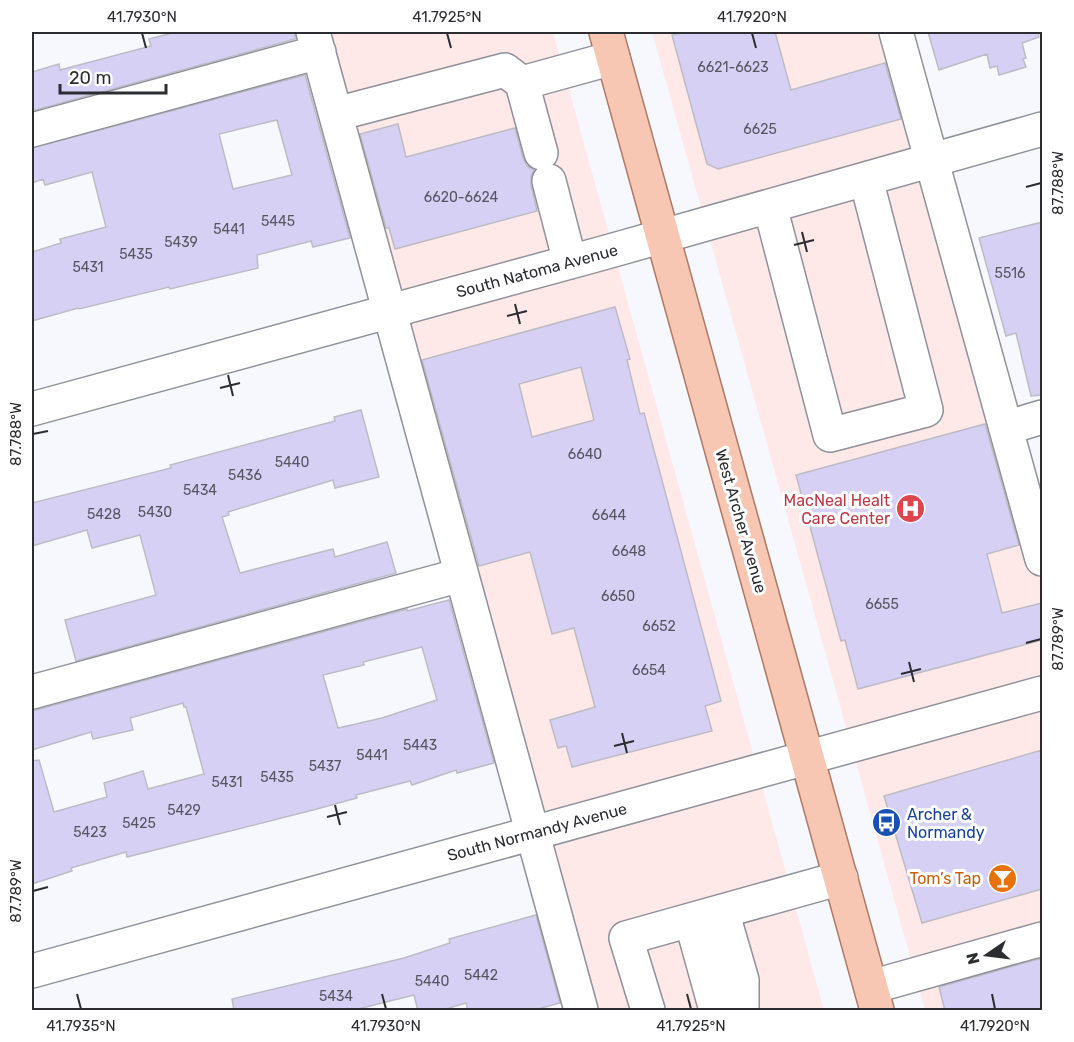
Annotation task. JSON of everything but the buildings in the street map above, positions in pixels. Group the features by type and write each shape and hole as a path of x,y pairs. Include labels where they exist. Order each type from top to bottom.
{"main road":[{"name":"West Archer Avenue","path":"609,45 874,999"}],"street":[{"path":"896,32 1042,559"},
{"path":"32,130 316,42 461,575 537,832 581,1011"},
{"path":"522,82 609,45"},
{"path":"336,114 505,70 522,82 570,262"},
{"name":"South Natoma Avenue","path":"32,410 663,237 1042,129"},
{"path":"770,206 830,435 926,410 866,178"},
{"path":"1006,428 1042,417"},
{"path":"32,692 461,575"},
{"name":"South Normandy Avenue","path":"32,971 1042,693"},
{"path":"648,1011 626,938 841,878"},
{"path":"722,911 742,980 742,1011"},
{"path":"691,920 716,1011"},
{"path":"874,999 1042,939"}],"shaded area":[{"path":"318,32 553,32 824,1010 592,1010"},
{"path":"652,32 907,32 1042,518 1042,1010 925,1010"}],"place":[{"name":"MacNeal Healt Care Center","path":"911,509"},
{"name":"Archer & Normandy","path":"886,823"},
{"name":"Tom’s Tap","path":"1002,878"}]}
